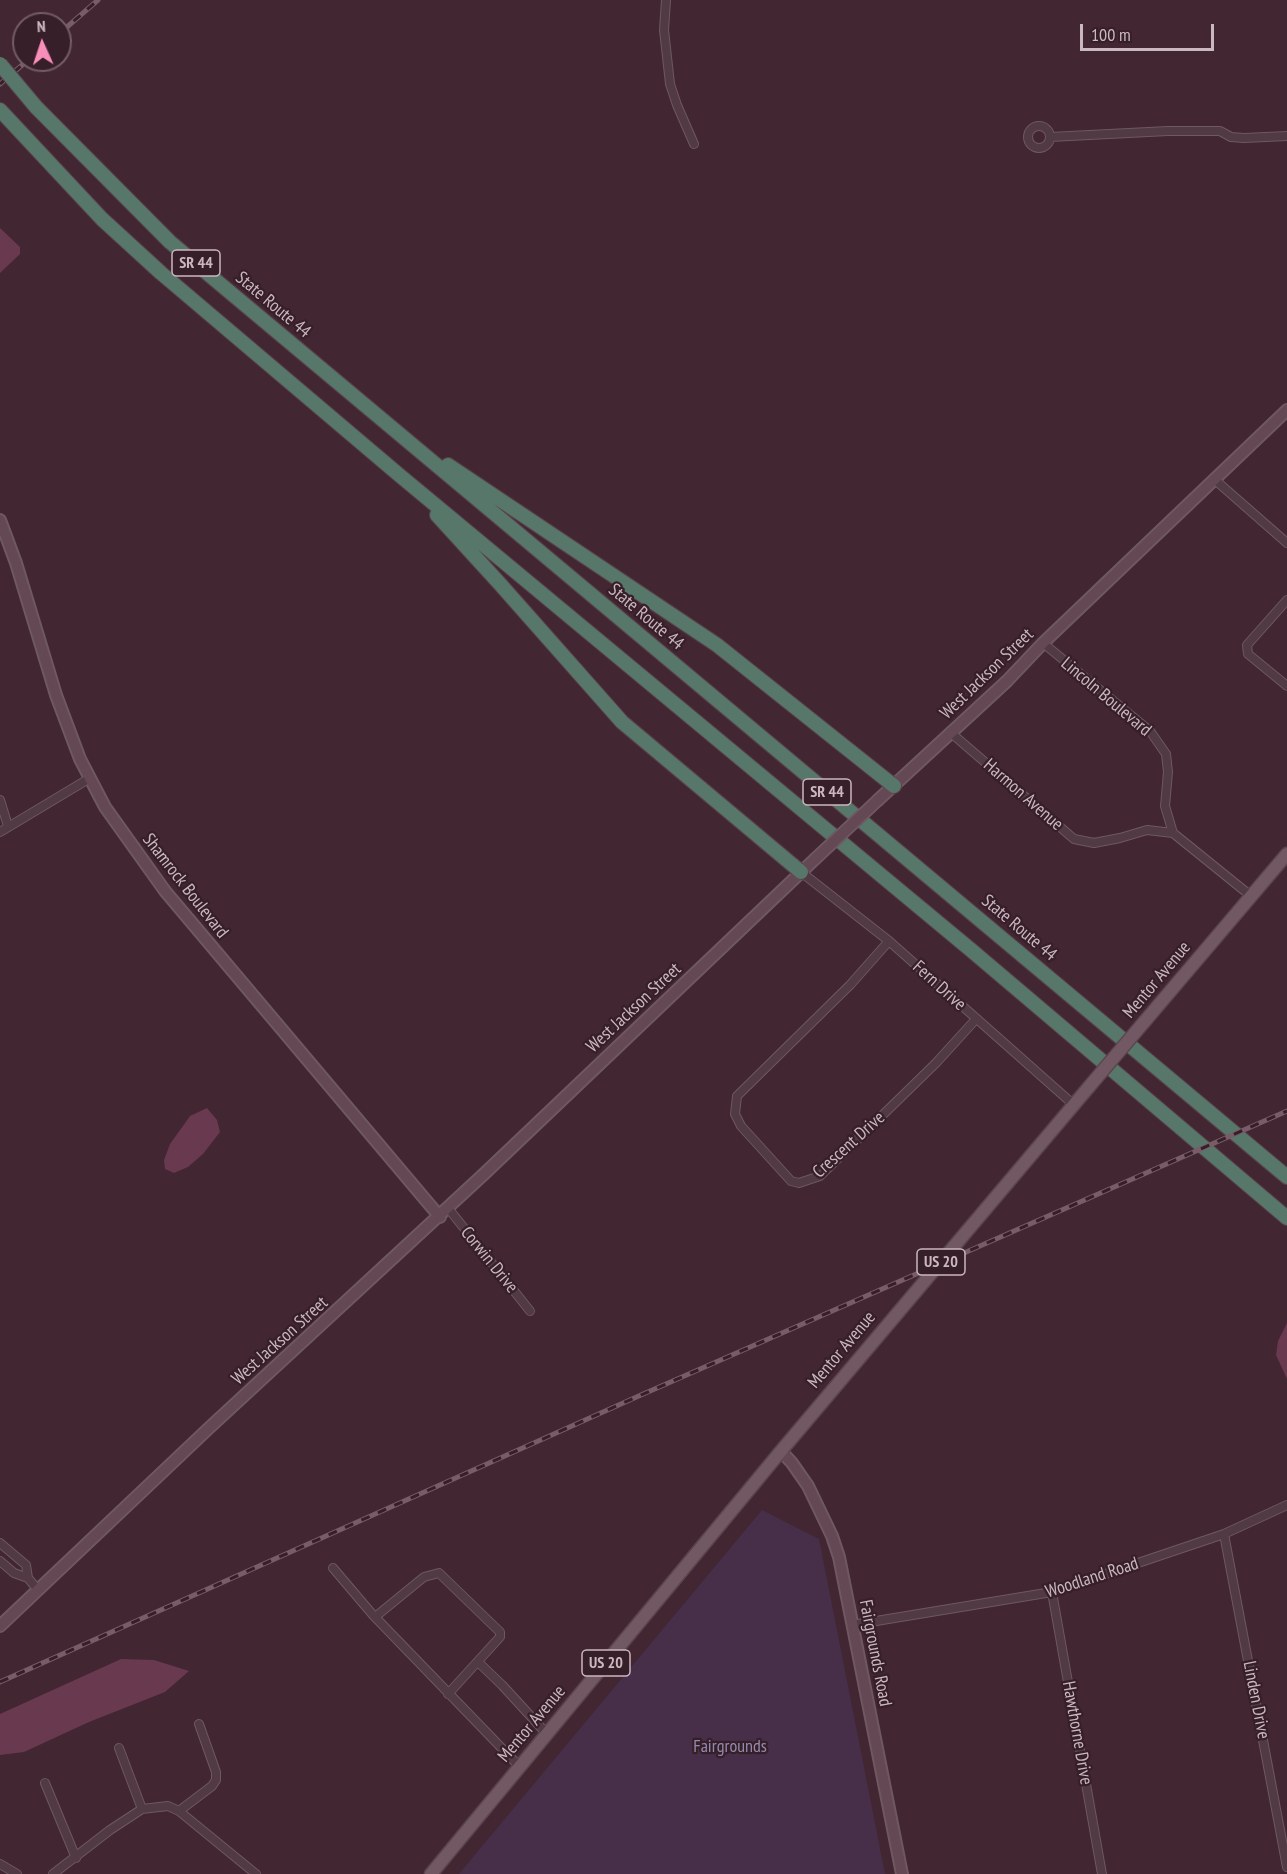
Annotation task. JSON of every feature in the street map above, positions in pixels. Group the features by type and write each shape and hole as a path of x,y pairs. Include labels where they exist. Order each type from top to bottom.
{"highway":[{"name":"State Route 44","path":"0,64 36,107 170,242 1287,1177"},
{"name":"SR 44","path":"0,110 102,219 161,273 971,950 1287,1218"},
{"path":"389,427 717,645 894,786"},
{"path":"399,474 622,722 801,872"}],"main road":[{"name":"Mentor Avenue","path":"431,1874 781,1451 1287,854"}],"street":[{"path":"666,0 664,30 670,84 676,105 694,144"},
{"path":"1050,137 1168,131 1220,131 1232,137 1244,138 1287,136"},
{"name":"West Jackson Street","path":"0,1626 225,1413 440,1217 801,872 1007,681 1287,410"},
{"path":"1214,479 1287,543"},
{"name":"Shamrock Boulevard","path":"0,520 16,563 56,695 80,759 105,807 165,891 440,1217"},
{"path":"1287,600 1247,645 1248,654 1287,686"},
{"name":"Lincoln Boulevard","path":"1043,644 1150,731 1166,754 1168,772 1165,806 1173,833"},
{"name":"Harmon Avenue","path":"950,732 1074,838 1094,843 1148,830 1173,833"},
{"path":"0,832 90,778"},
{"path":"0,800 8,826"},
{"path":"1173,833 1251,896"},
{"name":"Fern Drive","path":"801,872 889,941 1074,1105"},
{"name":"Crescent Drive","path":"889,941 850,985 737,1096 735,1114 741,1126 791,1181 799,1183 820,1176 936,1063 976,1019"},
{"name":"Corwin Drive","path":"448,1208 530,1311"},
{"name":"Fairgrounds Road","path":"781,1451 808,1486 832,1536 847,1591 902,1874"},
{"name":"Woodland Road","path":"852,1625 1053,1592 1224,1534 1287,1505"},
{"name":"Linden Drive","path":"1224,1534 1287,1867"},
{"path":"0,1543 26,1565 28,1578"},
{"path":"0,1561 14,1573 28,1578 38,1590"},
{"path":"333,1568 375,1617 520,1767"},
{"path":"375,1617 424,1577 440,1573 500,1632 500,1637 448,1694"},
{"name":"Hawthorne Drive","path":"1053,1592 1102,1874"},
{"path":"478,1662 547,1734"},
{"path":"180,1811 212,1786 216,1780 216,1772 200,1724"},
{"path":"120,1748 142,1809"},
{"path":"45,1783 76,1858"},
{"path":"53,1874 110,1830 142,1809 168,1806 180,1811 256,1874"},
{"path":"0,1864 17,1874"}],"green space":[{"name":"Fairgrounds","path":"762,1510 819,1539 885,1874 459,1874"}],"shaded area":[{"path":"0,228 20,247 20,254 0,273"},
{"path":"207,1108 217,1120 220,1132 203,1154 188,1167 174,1173 165,1169 164,1160 170,1144 190,1116"},
{"path":"1287,1323 1287,1379 1276,1355 1278,1341"},
{"path":"121,1659 154,1660 189,1671 165,1692 89,1722 24,1752 0,1755 0,1714"}],"railway":[{"path":"72,23 98,0"},
{"path":"0,84 14,72"},
{"path":"0,1682 641,1395 1287,1111"}]}
